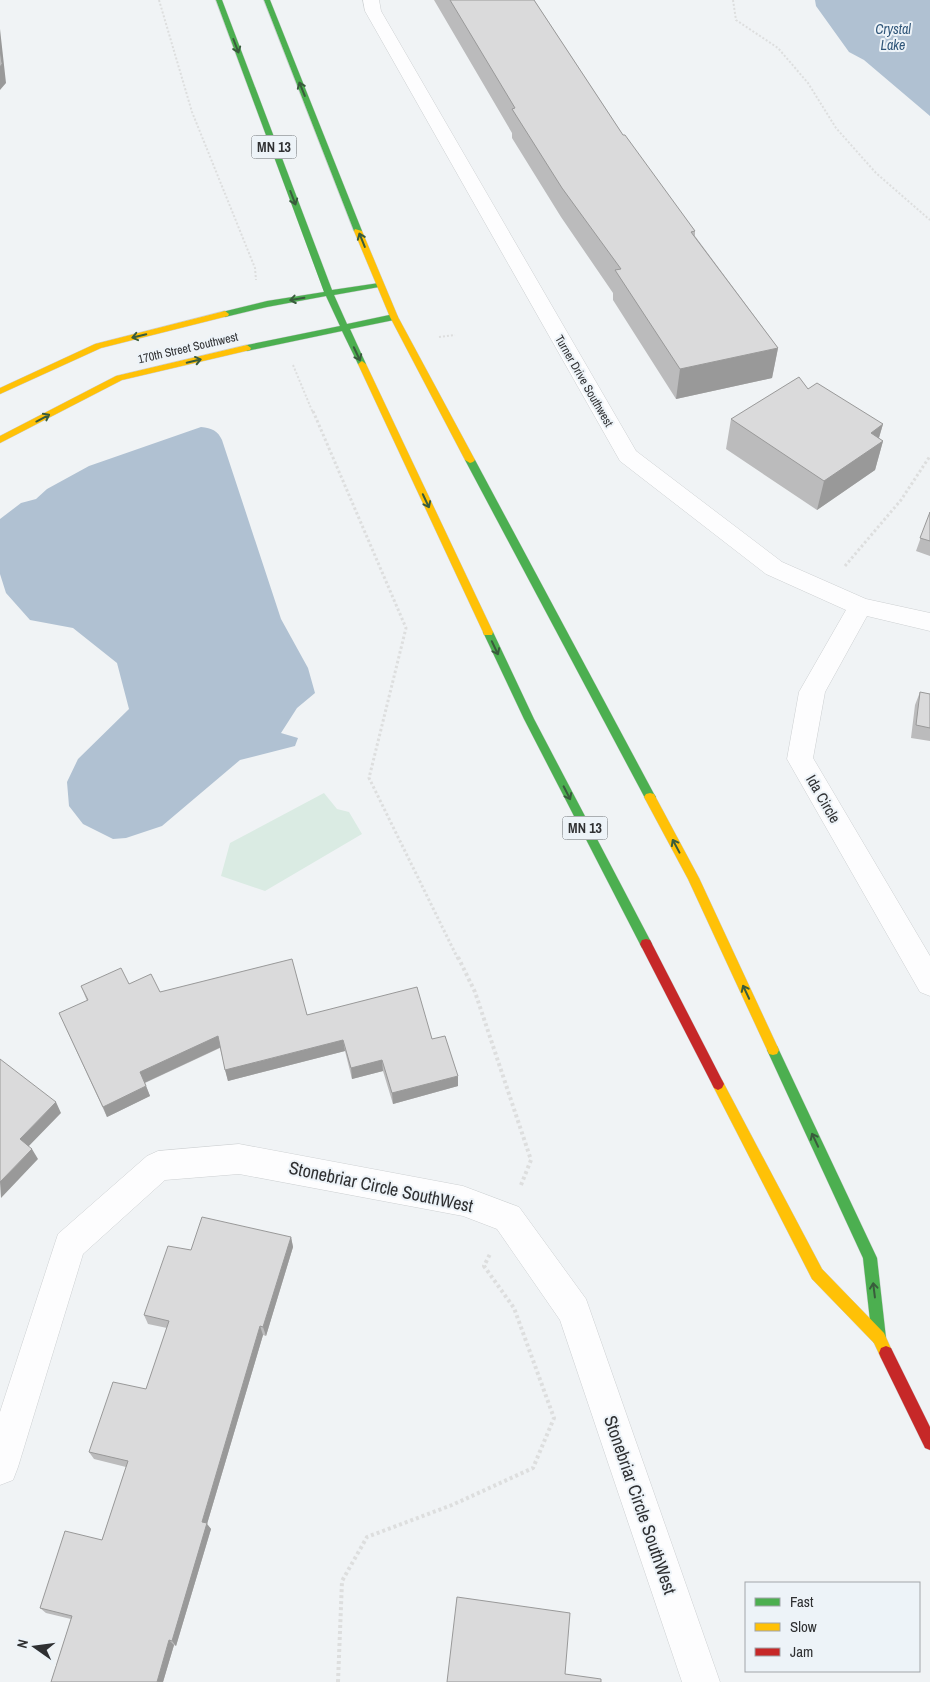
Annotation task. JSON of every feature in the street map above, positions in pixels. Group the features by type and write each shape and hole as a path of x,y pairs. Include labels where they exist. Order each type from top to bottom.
{"main road":[{"name":"MN 13","path":"219,0 329,294 529,719 817,1274 880,1338"},
{"name":"MN 13","path":"267,0 394,317 693,878 870,1258 880,1338 930,1442"},
{"name":"170th Street Southwest","path":"0,391 98,346 267,304 380,285"},
{"name":"170th Street Southwest","path":"0,440 119,378 282,340 394,317"}],"street":[{"name":"Turner Drive Southwest","path":"371,0 373,11 628,456 774,568 860,606 930,622"},
{"name":"Ida Circle","path":"860,606 812,692 800,759 930,983"},
{"name":"Stonebriar Circle SouthWest","path":"0,1467 70,1245 158,1166 239,1159 462,1200 508,1218 574,1311 701,1682"}],"path":[{"path":"159,0 192,112 255,268 256,282 267,304"},
{"path":"732,0 736,20 778,48 808,83 836,128 870,166 930,220"},
{"path":"282,340 406,628 369,778 475,992 531,1160 508,1218 484,1266 514,1308 554,1418 532,1468 452,1505 367,1537 342,1581 338,1682"},
{"path":"824,590 901,500 930,456"}],"shaded area":[{"path":"324,793 337,809 349,812 362,834 265,891 221,876 230,843"}],"water":[{"name":"Crystal Lake","path":"815,0 930,0 930,116 864,60 849,52 816,6"},
{"path":"201,427 214,430 222,440 281,619 308,668 315,693 297,708 281,733 298,738 295,746 240,760 162,826 126,838 113,839 83,824 69,806 67,782 78,759 129,709 117,663 73,628 30,620 6,593 0,574 0,519 21,503 36,499 47,489 89,466"}],"building":[{"path":"450,0 534,0 623,135 625,135 695,231 691,232 778,348 680,369 615,270 621,269 562,188 512,109 515,108"},
{"path":"0,49 2,64 0,67"},
{"path":"799,377 808,389 817,383 883,424 871,433 883,441 824,481 731,419"},
{"path":"930,512 930,541 920,538"},
{"path":"920,692 930,694 930,728 916,725"},
{"path":"292,959 307,1015 417,987 432,1039 445,1036 458,1076 392,1093 382,1060 351,1068 343,1040 225,1070 218,1036 140,1072 146,1086 103,1107 59,1013 88,1000 81,986 121,968 129,984 151,974 160,992"},
{"path":"0,1059 56,1102 20,1139 32,1149 0,1182"},
{"path":"202,1217 291,1237 263,1327 260,1326 202,1522 207,1523 172,1641 169,1640 157,1682 51,1682 72,1616 40,1608 65,1531 102,1540 128,1461 89,1452 113,1382 146,1389 169,1321 144,1315 168,1246 191,1250"},
{"path":"457,1597 570,1613 565,1674 601,1679 601,1682 447,1682"}],"traffic: fast":[{"path":"219,0 329,294 362,364"},
{"path":"267,0 358,231"},
{"path":"225,314 267,304 379,285"},
{"path":"247,348 394,317"},
{"path":"470,460 650,797"},
{"path":"488,632 529,719 646,944"},
{"path":"773,1050 870,1258 879,1338"}],"traffic: slow":[{"path":"358,231 394,317 470,460"},
{"path":"0,391 98,346 225,314"},
{"path":"0,440 119,378 247,348"},
{"path":"362,364 488,632"},
{"path":"650,797 693,878 773,1050"},
{"path":"718,1084 817,1274 879,1338 886,1353"}],"traffic: jam":[{"path":"646,944 718,1084"},
{"path":"886,1353 930,1443"}]}
